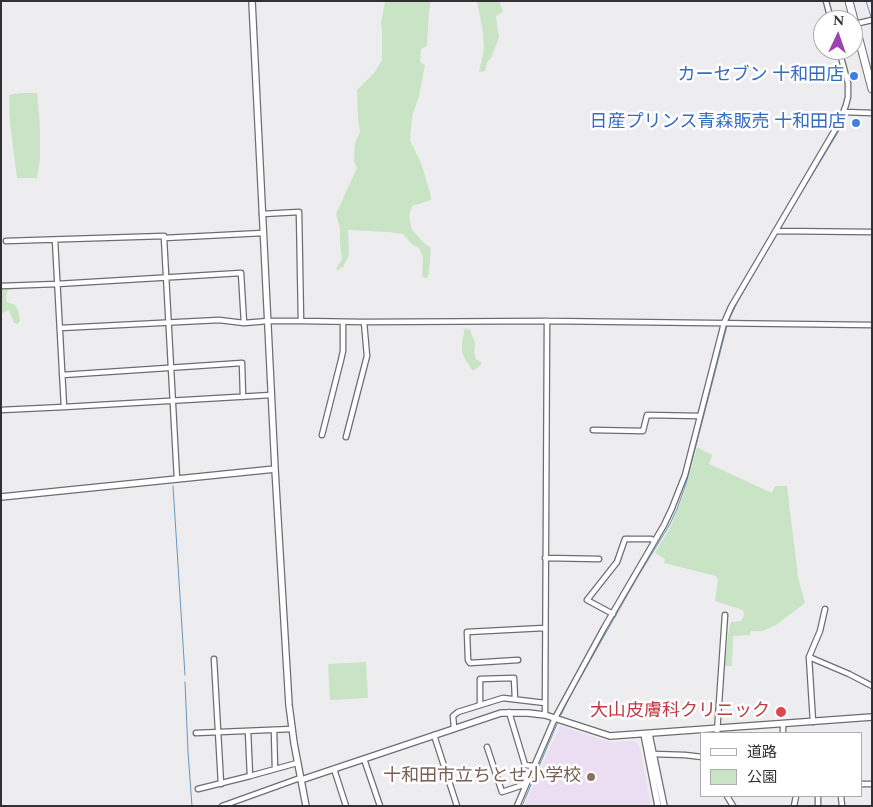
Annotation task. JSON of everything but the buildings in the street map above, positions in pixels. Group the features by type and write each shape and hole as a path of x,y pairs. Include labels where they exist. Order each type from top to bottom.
{"main road":[{"path":"863,55 872,89"}],"street":[{"path":"252,1 271,395 289,705 297,763 306,806"},
{"path":"517,806 555,718 664,525 680,490 724,323 731,307 844,112 848,97 848,83 842,60"},
{"path":"844,112 872,113"},
{"path":"262,214 299,212 301,321"},
{"path":"776,231 872,232"},
{"path":"6,241 164,236 164,238 263,233"},
{"path":"164,238 177,479"},
{"path":"55,240 64,407"},
{"path":"1,286 241,274 244,323"},
{"path":"60,328 219,320 244,323 268,321 546,321 872,324"},
{"path":"544,715 546,321"},
{"path":"322,435 343,351 343,322"},
{"path":"346,437 367,356 364,322"},
{"path":"62,375 242,363 244,396"},
{"path":"1,410 271,395"},
{"path":"593,430 643,430 647,415 699,416"},
{"path":"1,497 275,469"},
{"path":"613,614 587,600 617,562 625,539 651,539 655,541"},
{"path":"545,558 599,559"},
{"path":"813,722 809,657 820,631 825,609"},
{"path":"717,731 725,615"},
{"path":"518,660 470,663 468,660 467,632 544,628"},
{"path":"809,657 872,686"},
{"path":"214,659 221,784"},
{"path":"480,704 480,679 514,678 515,699"},
{"path":"454,728 453,716 458,712 480,704 503,698 545,703"},
{"path":"509,712 525,765 533,766"},
{"path":"222,806 237,803 300,779 334,770 492,715 509,712 544,715 610,736 717,731 872,717"},
{"path":"783,724 783,732"},
{"path":"196,733 292,729"},
{"path":"274,730 275,769"},
{"path":"248,731 250,776"},
{"path":"434,734 458,806"},
{"path":"646,734 653,754 664,806"},
{"path":"646,734 658,806"},
{"path":"488,747 502,792 526,784"},
{"path":"653,754 700,757"},
{"path":"364,759 380,806"},
{"path":"198,789 297,763"},
{"path":"334,770 346,806"}],"shaded area":[{"name":"十和田市立ちとせ小学校","path":"560,726 612,742 633,741 637,743 640,748 651,806 524,806"}],"green space":[{"path":"385,1 431,1 427,46 421,49 420,62 425,65 419,96 412,117 410,140 421,163 431,196 431,200 412,206 409,216 412,230 431,248 428,277 425,278 422,276 423,257 419,248 412,244 403,234 387,232 348,230 349,255 343,267 338,270 336,269 342,259 340,228 336,214 357,168 354,161 355,143 360,132 357,90 375,72 382,60 381,23"},
{"path":"477,1 499,1 503,12 496,16 499,38 491,58 487,63 485,71 479,72 484,49"},
{"path":"37,93 40,159 37,178 17,178 10,124 9,95"},
{"path":"30,286 30,288 8,290 7,302 15,305 20,320 18,324 14,323 9,310 1,312 1,288"},
{"path":"465,328 470,330 475,343 474,353 476,359 481,362 481,365 473,371 462,352"},
{"path":"697,447 712,455 709,464 772,493 775,486 787,486 798,577 805,603 776,625 762,631 751,631 750,635 733,636 732,666 725,666 728,635 731,622 741,621 744,615 743,610 715,601 718,580 716,576 664,563 665,559 655,553 672,524 685,491"},
{"path":"366,662 368,698 330,700 328,664"}],"waterway":[{"path":"866,1 871,17"},
{"path":"780,228 843,124"},
{"path":"729,320 776,235"},
{"path":"561,715 677,509 686,484 727,326"},
{"path":"173,486 185,675"},
{"path":"185,682 192,806"},
{"path":"522,806 557,724"}],"place":[{"name":"カーセブン 十和田店","path":"854,76"},
{"name":"日産プリンス青森販売 十和田店","path":"856,123"},
{"name":"大山皮膚科クリニック","path":"781,712"},
{"name":"十和田市立ちとせ小学校","path":"591,777"}]}
